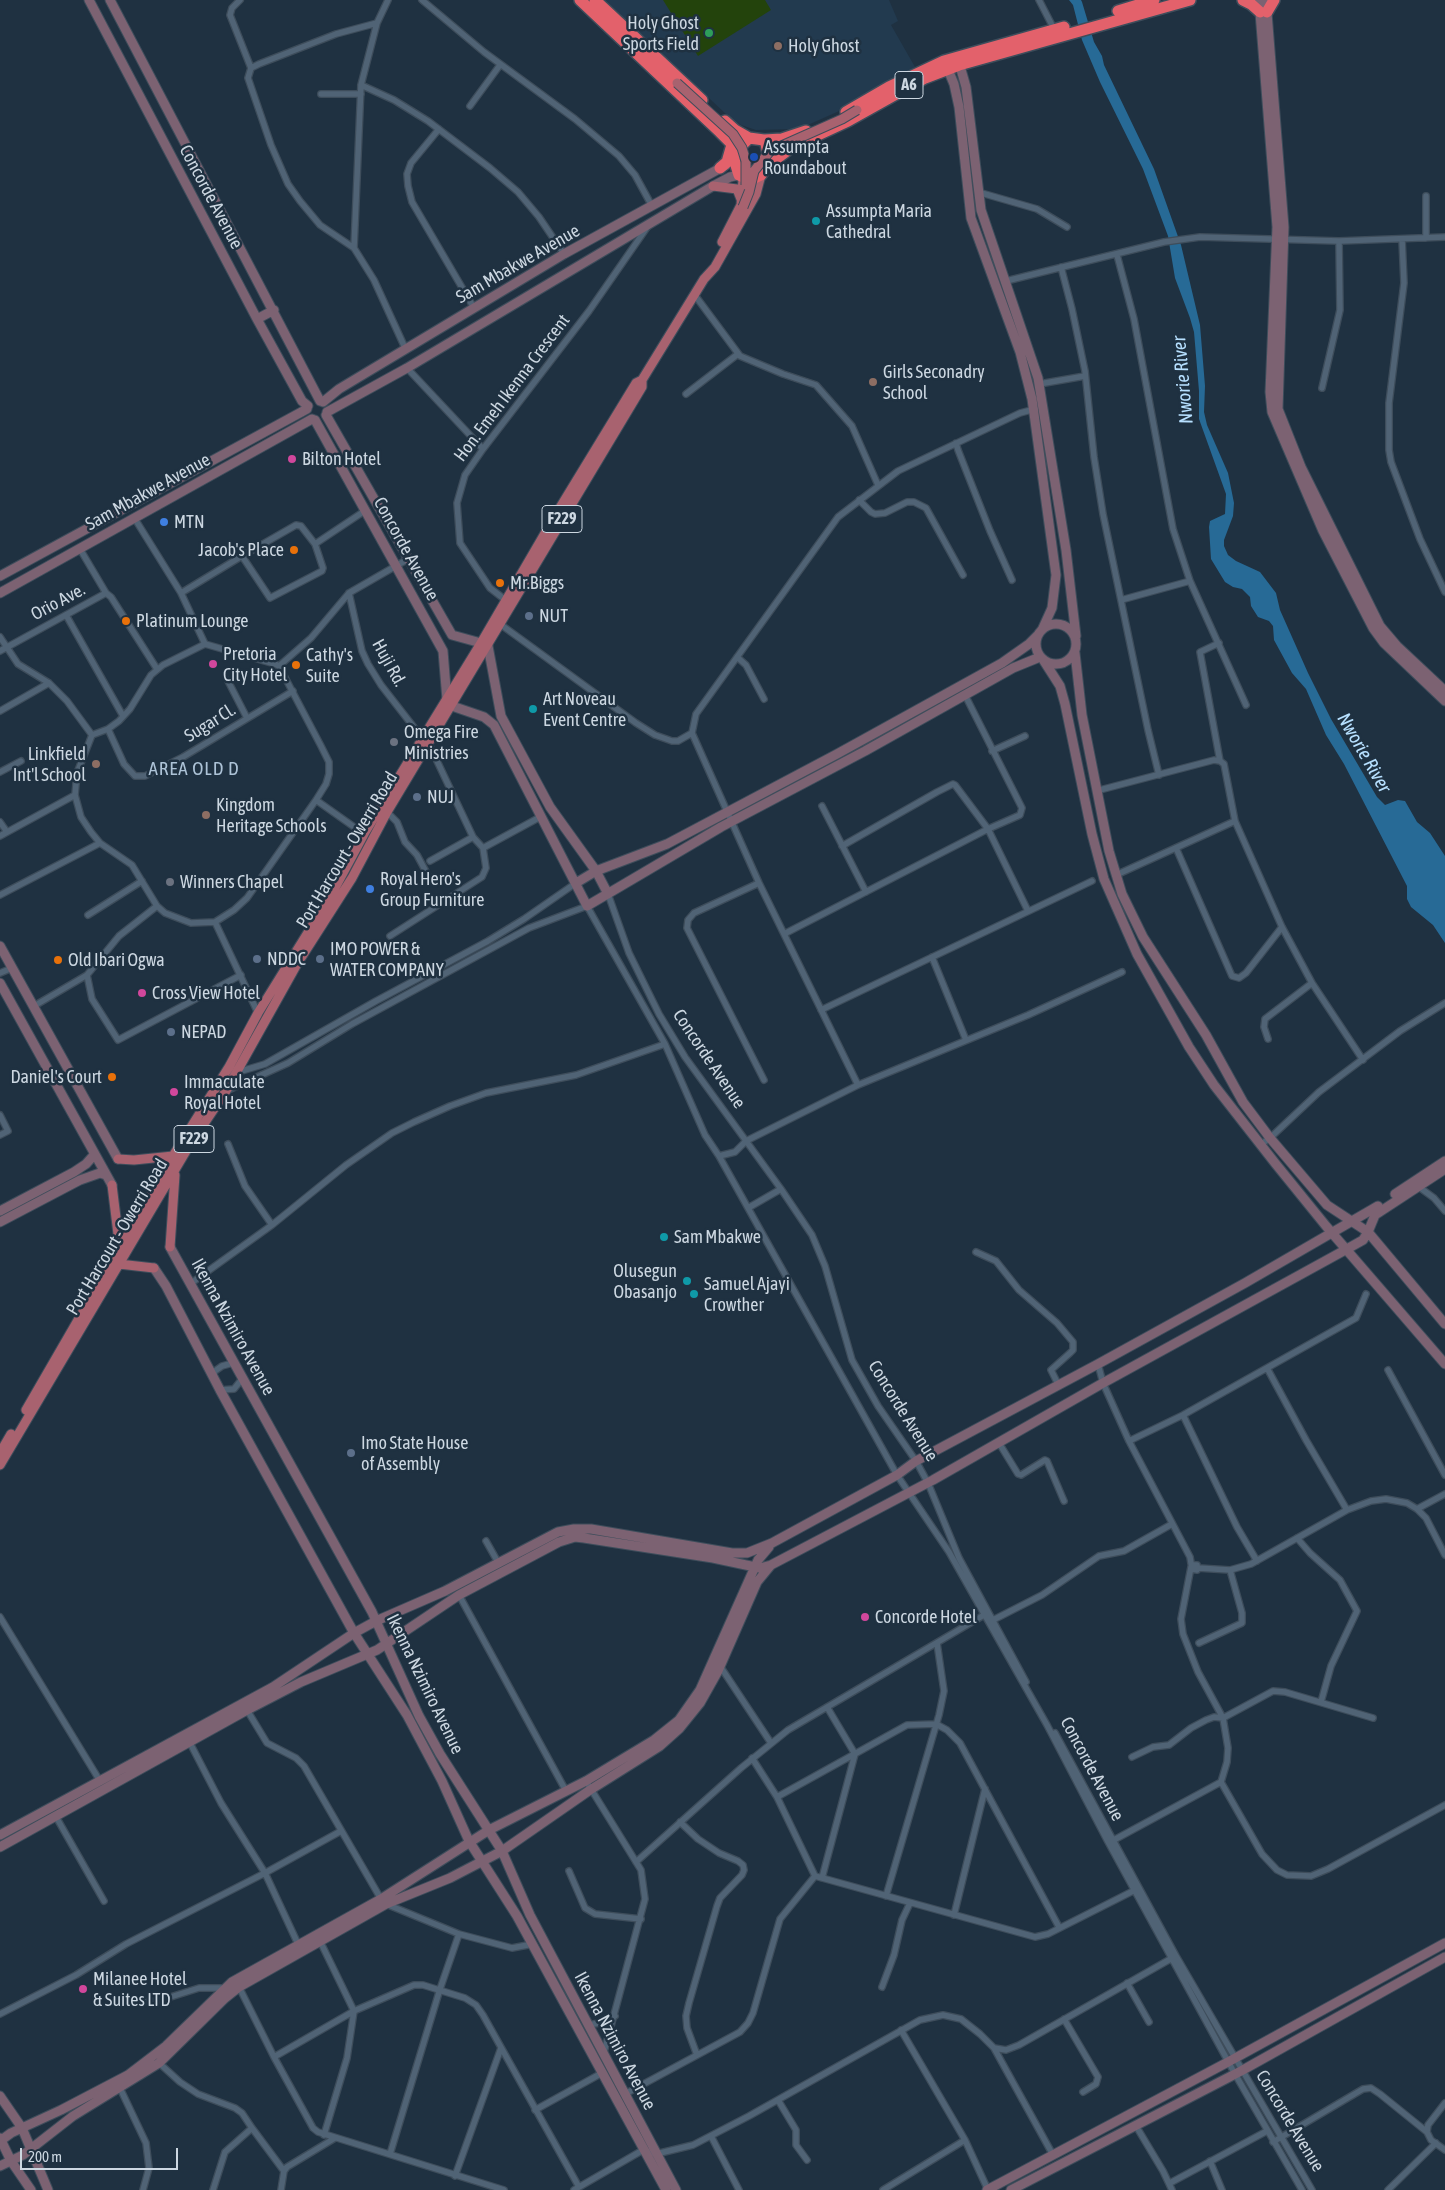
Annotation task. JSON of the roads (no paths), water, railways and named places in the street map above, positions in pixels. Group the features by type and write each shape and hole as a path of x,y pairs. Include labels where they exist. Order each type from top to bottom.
{"highway":[{"path":"580,0 724,136 731,144 741,177 750,180 761,175"},
{"name":"A6","path":"595,0 734,130 749,138 764,140 791,137 818,126 892,86 952,62 1114,16 1190,0"},
{"name":"A6","path":"1114,16 1154,0"},
{"path":"1243,0 1264,12 1274,0"},
{"name":"A6","path":"761,175 768,165 792,147 848,121 952,62"},
{"path":"720,168 727,162 731,149 724,136"},
{"path":"734,156 742,143 749,138"},
{"path":"764,140 768,151 768,165"}],"main road":[{"path":"633,49 649,56 733,134 742,148 747,174 742,205 734,224 722,242"},
{"path":"704,279 706,271 749,192 754,171 770,151 842,119 892,86"},
{"path":"704,279 715,267 756,194 761,175"},
{"path":"741,177 742,205"},
{"path":"713,186 737,189 742,205"},
{"name":"Port Harcourt - Owerri Road","path":"0,1453 173,1156 216,1088 231,1072 323,915 364,834 450,703 630,400 642,387 642,380 704,279"},
{"name":"Port Harcourt - Owerri Road","path":"485,644 500,624 509,602"},
{"name":"Port Harcourt - Owerri Road","path":"0,1465 175,1170 226,1091 231,1072 258,1013 323,915 352,878 426,742"},
{"path":"118,1159 134,1160 173,1156"},
{"path":"170,1247 172,1189 175,1170"},
{"path":"112,1185 118,1234 116,1254"},
{"path":"119,1264 154,1268"}],"street":[{"name":"Concorde Avenue","path":"89,0 257,319 302,401 308,408"},
{"name":"Concorde Avenue","path":"110,0 321,402"},
{"path":"240,0 232,8 230,15 251,68 248,78 258,108 288,184 320,225 354,248 374,280 406,350"},
{"path":"354,248 362,85 377,23 388,0"},
{"path":"422,0 500,65 575,119 619,156 635,175 652,206"},
{"path":"1039,0 1059,31"},
{"path":"1259,0 1264,12"},
{"path":"1266,0 1264,12 1281,240 1277,397 1282,422 1343,556 1380,626 1397,646 1445,690"},
{"path":"251,68 336,34 377,23"},
{"path":"216,1088 226,1091 288,1063 352,1024 529,928 587,906 732,822 865,751 1013,668 1042,659 1050,663 1061,664 1067,662 1075,653 1077,648 1076,636 1066,550 1044,408 1039,384 1006,281 980,210 966,88 952,62"},
{"path":"952,62 973,226 1020,352 1034,409 1056,575 1052,608 1040,632 1036,646 1042,659 1060,686 1099,863 1118,914 1136,954 1189,1048 1214,1085 1333,1233 1445,1364"},
{"path":"470,106 500,65"},
{"path":"362,85 394,100 439,129 518,192 539,217 564,254"},
{"path":"321,94 361,94"},
{"path":"439,129 411,163 408,174 408,186 412,202 474,308"},
{"name":"Sam Mbakwe Avenue","path":"321,402 339,389 564,254 720,168 734,156"},
{"name":"Sam Mbakwe Avenue","path":"327,413 407,368 713,186 730,177 741,177"},
{"path":"966,183 976,182"},
{"path":"978,192 1037,209 1067,227"},
{"path":"1426,196 1426,238"},
{"name":"Hon. Emeh Ikenna Crescent","path":"509,602 490,588 468,558 460,543 457,533 457,503 465,475 589,312 648,226"},
{"path":"1006,281 1184,238 1224,237 1339,241 1445,237"},
{"path":"1402,239 1404,284 1389,403 1389,450 1391,462 1417,532 1445,592"},
{"path":"1281,240 1270,392 1272,412 1323,531 1373,628 1384,643 1445,701"},
{"path":"1322,388 1340,310 1339,241"},
{"path":"1117,255 1134,320 1173,528 1190,581 1246,705"},
{"path":"1061,268 1072,308 1085,376 1094,457 1103,514 1159,775"},
{"path":"694,294 738,354 783,374 816,385 852,426 878,484"},
{"path":"257,319 274,310"},
{"path":"686,394 738,354"},
{"path":"407,368 483,449"},
{"path":"1039,384 1085,376"},
{"path":"315,401 321,402 327,413 322,419 314,420 308,415 308,408 315,401"},
{"name":"Sam Mbakwe Avenue","path":"0,576 308,408"},
{"path":"858,1085 759,882 692,733 696,714 838,516 878,484 898,471 1020,412 1044,408"},
{"name":"Concorde Avenue","path":"327,413 452,634 485,644 501,716 550,808 596,871 608,894 629,952 659,1014 685,1057 781,1189 818,1248 852,1360 863,1382 916,1461 928,1483 959,1558 1174,1957 1238,2072 1312,2190"},
{"name":"Concorde Avenue","path":"314,420 445,654 450,703 484,717 494,725 587,906 665,1044 705,1135 719,1156 897,1475 949,1552 1047,1725 1135,1890 1174,1957"},
{"name":"Sam Mbakwe Avenue","path":"0,593 314,420"},
{"path":"956,443 990,532 1012,580"},
{"path":"859,500 875,514 885,513 907,502 914,502 926,508 964,575"},
{"path":"315,544 366,510"},
{"path":"135,519 181,593 205,644"},
{"path":"181,593 242,556 296,525 301,526 315,544 322,562 322,571 270,598 242,556"},
{"name":"Orio Ave.","path":"3,649 106,593 80,549"},
{"path":"279,666 312,638 349,593 408,559"},
{"path":"1121,600 1190,581"},
{"path":"106,593 111,597 157,669"},
{"name":"Huji Rd.","path":"349,593 362,652 368,664 381,685 426,742 474,837 483,848"},
{"path":"66,615 123,716"},
{"path":"500,624 636,723 656,735 672,742 678,741 692,733"},
{"path":"231,1072 265,1064 368,1005 488,941 524,920 596,871 667,844 1002,663 1030,644 1046,626 1058,624 1068,628 1076,636"},
{"path":"0,637 3,649 18,664 49,683 67,701 92,735"},
{"path":"1219,643 1200,652 1220,761"},
{"path":"205,644 279,666 329,762 329,774 326,784 316,800 247,898 234,910 215,922 191,923 165,913 157,906 132,865 100,843 81,817 75,795 77,773 92,735 108,729 130,709 150,675 157,669 176,657 205,644"},
{"path":"1075,653 1082,715 1096,791 1116,875 1122,894 1143,937 1202,1028 1243,1102 1270,1138 1327,1205 1368,1232 1445,1324"},
{"path":"737,657 746,665 764,699"},
{"path":"228,681 247,718"},
{"path":"0,711 49,683"},
{"name":"Sugar Cl.","path":"108,729 124,764 134,776 145,776 183,758 293,691"},
{"path":"784,934 988,829 1020,815 1022,808 965,695"},
{"path":"992,751 1025,736"},
{"path":"1096,791 1214,760 1224,764 1235,821 1282,927 1312,984 1363,1060"},
{"path":"0,772 21,761"},
{"path":"842,846 953,784 957,786 988,829 1028,911"},
{"path":"0,836 75,795"},
{"path":"316,800 364,834"},
{"path":"822,806 866,892"},
{"path":"387,812 397,822 408,846 417,855 431,881"},
{"path":"390,936 482,878 486,868 483,848 542,816"},
{"path":"1116,875 1235,821"},
{"path":"0,822 7,832"},
{"path":"430,861 474,837"},
{"path":"0,895 100,843"},
{"path":"1176,848 1232,976 1238,978 1243,976 1282,927"},
{"path":"821,1010 1092,880"},
{"path":"88,915 142,881"},
{"path":"759,882 694,913 688,920 687,928 764,1080"},
{"path":"34,1006 87,975 119,936 157,906"},
{"path":"215,922 258,1013"},
{"path":"0,946 118,1159"},
{"path":"932,957 966,1040"},
{"path":"0,974 12,968"},
{"path":"719,1156 735,1152 746,1141 858,1085 1122,972"},
{"path":"87,975 92,999 118,1040 241,975"},
{"path":"0,983 112,1185"},
{"path":"1268,1039 1264,1027 1265,1019 1312,984"},
{"path":"1260,1144 1270,1138 1319,1092 1400,1031 1445,1003"},
{"path":"190,1284 272,1225 346,1165 392,1134 450,1106 486,1093 597,1069 665,1044"},
{"path":"0,1115 8,1131 0,1135"},
{"path":"228,1144 245,1186 272,1225"},
{"path":"0,1211 74,1172 86,1164 94,1155"},
{"path":"0,1835 273,1687 354,1633 499,1564 540,1540 591,1529 732,1554 747,1553 772,1543 897,1475 916,1461 1059,1386 1333,1233 1445,1161"},
{"path":"0,1847 247,1710 301,1682 367,1655 387,1644 459,1595 566,1535 713,1558 760,1568 771,1565 928,1483 1103,1383 1363,1240 1375,1215 1445,1169"},
{"path":"0,1222 80,1180 100,1173 106,1175"},
{"path":"1419,1186 1434,1198 1445,1211"},
{"path":"748,1208 781,1189"},
{"name":"Ikenna Nzimiro Avenue","path":"170,1247 376,1621 419,1716 440,1754 502,1851 530,1915 676,2190"},
{"path":"976,1252 996,1261 1019,1290 1056,1323 1073,1342 1073,1350 1051,1370 1059,1386"},
{"name":"Ikenna Nzimiro Avenue","path":"154,1268 166,1286 220,1390 354,1633 407,1715 427,1752 469,1841 518,1916 666,2190"},
{"path":"1129,1441 1183,1415 1356,1318 1366,1294"},
{"path":"213,1376 215,1371 222,1366 234,1363"},
{"path":"1098,1364 1103,1383 1129,1441 1194,1567 1189,1581 1182,1619 1183,1634 1198,1672 1222,1718 1228,1748 1227,1762 1221,1782 1112,1840"},
{"path":"1267,1368 1347,1510"},
{"path":"1388,1370 1445,1475"},
{"path":"220,1390 234,1389 242,1379"},
{"path":"1183,1415 1237,1527 1257,1561"},
{"path":"999,1443 1018,1474 1021,1475 1045,1460 1047,1461 1064,1502"},
{"path":"1417,1509 1445,1494"},
{"path":"1194,1567 1230,1570 1257,1561 1347,1510 1372,1501 1386,1499 1407,1503 1417,1509 1426,1518 1445,1555"},
{"path":"993,1620 1042,1594 1099,1556 1124,1551 1172,1524"},
{"path":"1297,1538 1310,1553 1340,1580 1357,1611 1331,1666 1321,1702"},
{"path":"486,1541 499,1564"},
{"path":"0,2166 23,2155 73,2116 156,2060 224,1999 238,1983 298,1944 383,1901 450,1878 502,1851 679,1720 700,1690 743,1597 754,1567 772,1543"},
{"path":"140,2002 162,2000 199,1988 224,1988 238,1983 320,1941 383,1901 469,1841 566,1791 588,1786 660,1746 679,1729 700,1703 720,1666 757,1582 771,1565"},
{"path":"1199,1643 1242,1624 1242,1612 1230,1570"},
{"path":"459,1595 566,1791"},
{"path":"636,1862 752,1758 788,1730 984,1615"},
{"path":"0,1617 100,1781"},
{"path":"886,1896 944,1691 937,1643"},
{"path":"720,1666 770,1743"},
{"path":"1132,1757 1153,1747 1169,1745 1206,1720 1214,1717 1222,1718 1273,1691 1285,1692 1373,1718"},
{"path":"624,2094 740,2032 748,2023 753,2013 780,1919 819,1877 855,1754 827,1706"},
{"path":"247,1710 267,1743 296,1758 304,1766 383,1901 459,1934 512,1948 533,1944"},
{"path":"777,1797 907,1725 936,1724 947,1730 960,1743 1059,1928"},
{"path":"190,1743 221,1804 265,1873 298,1944"},
{"path":"752,1758 777,1797 819,1877 1035,1937 1048,1934 1135,1890"},
{"path":"1221,1782 1262,1854 1277,1870 1287,1875 1311,1876 1328,1869 1445,1805"},
{"path":"588,1786 641,1870 645,1899 604,2052"},
{"path":"954,1915 985,1790"},
{"path":"55,1815 104,1901"},
{"path":"680,1822 698,1839 719,1853 738,1861 743,1865 744,1870 742,1875 720,1898 689,2003 687,2028 697,2055"},
{"path":"0,2014 76,1975 126,1944 265,1873 341,1831"},
{"path":"569,1871 585,1908 595,1914 640,1919"},
{"path":"882,1987 894,1955 902,1920 910,1903"},
{"path":"390,2154 440,1989 459,1934"},
{"path":"320,1941 354,2011 347,2058 324,2135"},
{"path":"901,2030 964,2140 988,2190 1445,1944"},
{"path":"994,2048 1006,2050 1019,2045 1174,1957"},
{"path":"1011,2190 1238,2072 1445,1957"},
{"path":"238,1983 274,2056 313,2128 324,2135 504,2190"},
{"path":"1127,1984 1149,2022"},
{"path":"274,2056 354,2011 414,1985 440,1989 465,1998 476,2005 577,2189 643,2150 656,2154 693,2145 778,2100 920,2020 943,2015 961,2019 994,2048 1052,2155"},
{"path":"156,2060 224,1988"},
{"path":"588,2025 605,2022 615,2016"},
{"path":"1064,2019 1098,2077 1096,2084 1083,2092"},
{"path":"455,2176 501,2048"},
{"path":"156,2060 180,2082 198,2094 235,2108 242,2114 284,2171"},
{"name":"Concorde Avenue","path":"1238,2072 1267,2131 1302,2190"},
{"path":"535,2110 602,2073"},
{"path":"31,2190 11,2161 0,2140 22,2128 119,2085"},
{"path":"119,2085 146,2143 149,2168 143,2190"},
{"path":"1273,2142 1363,2089 1371,2088 1427,2132 1428,2136 1445,2150"},
{"path":"0,2096 22,2128 48,2190"},
{"path":"778,2100 796,2130 796,2145 807,2160"},
{"path":"1427,2132 1428,2125 1445,2103"},
{"path":"1136,2126 1170,2183 1172,2190"},
{"path":"213,2190 225,2152 252,2128"},
{"path":"1170,2183 1267,2131"},
{"path":"711,2136 739,2190"},
{"path":"281,2190 284,2171 289,2164 335,2138"},
{"path":"882,2190 964,2140"},
{"path":"1388,2190 1436,2143"},
{"path":"1210,2161 1222,2190"}],"water":[{"path":"1069,0 1081,0 1082,2 1094,42 1154,169 1181,245 1200,325 1205,386 1204,412 1207,425 1228,473 1234,503 1233,516 1224,540 1224,546 1228,555 1236,561 1260,572 1276,593 1280,610 1308,673 1331,719 1377,797 1385,805 1398,800 1405,801 1417,822 1430,833 1445,856 1445,943 1433,925 1411,907 1407,899 1407,886 1344,764 1326,735 1306,689 1292,673 1274,640 1273,626 1269,621 1258,617 1251,606 1250,597 1242,589 1233,587 1225,582 1211,559 1210,521 1225,514 1226,494 1199,419 1199,391 1194,332 1175,278 1168,236 1143,169 1100,82 1082,40 1073,5"}],"place":[{"name":"Holy Ghost Sports Field","path":"709,33"},
{"name":"Holy Ghost","path":"778,46"},
{"name":"Assumpta Roundabout","path":"754,157"},
{"name":"Assumpta Maria Cathedral","path":"816,221"},
{"name":"Girls Seconadry School","path":"873,382"},
{"name":"Bilton Hotel","path":"292,459"},
{"name":"MTN","path":"164,522"},
{"name":"Jacob's Place","path":"294,550"},
{"name":"Mr.Biggs","path":"500,583"},
{"name":"NUT","path":"529,616"},
{"name":"Platinum Lounge","path":"126,621"},
{"name":"Pretoria City Hotel","path":"213,664"},
{"name":"Cathy's Suite","path":"296,665"},
{"name":"Art Noveau Event Centre","path":"533,709"},
{"name":"Omega Fire Ministries","path":"394,742"},
{"name":"Linkfield Int'l School","path":"96,764"},
{"name":"NUJ","path":"417,797"},
{"name":"Kingdom Heritage Schools","path":"206,815"},
{"name":"Winners Chapel","path":"170,882"},
{"name":"Royal Hero's Group Furniture","path":"370,889"},
{"name":"NDDC","path":"257,959"},
{"name":"IMO POWER & WATER COMPANY","path":"320,959"},
{"name":"Old Ibari Ogwa","path":"58,960"},
{"name":"Cross View Hotel","path":"142,993"},
{"name":"NEPAD","path":"171,1032"},
{"name":"Daniel's Court","path":"112,1077"},
{"name":"Immaculate Royal Hotel","path":"174,1092"},
{"name":"Sam Mbakwe","path":"664,1237"},
{"name":"Olusegun Obasanjo","path":"687,1281"},
{"name":"Samuel Ajayi Crowther","path":"694,1294"},
{"name":"Imo State House of Assembly","path":"351,1453"},
{"name":"Concorde Hotel","path":"865,1617"},
{"name":"Milanee Hotel & Suites LTD","path":"83,1989"}],"district":[{"name":"AREA OLD D","path":"194,769"}],"water label":[{"name":"Nworie River","path":"1183,380"},
{"name":"Nworie River","path":"1364,753"}]}
